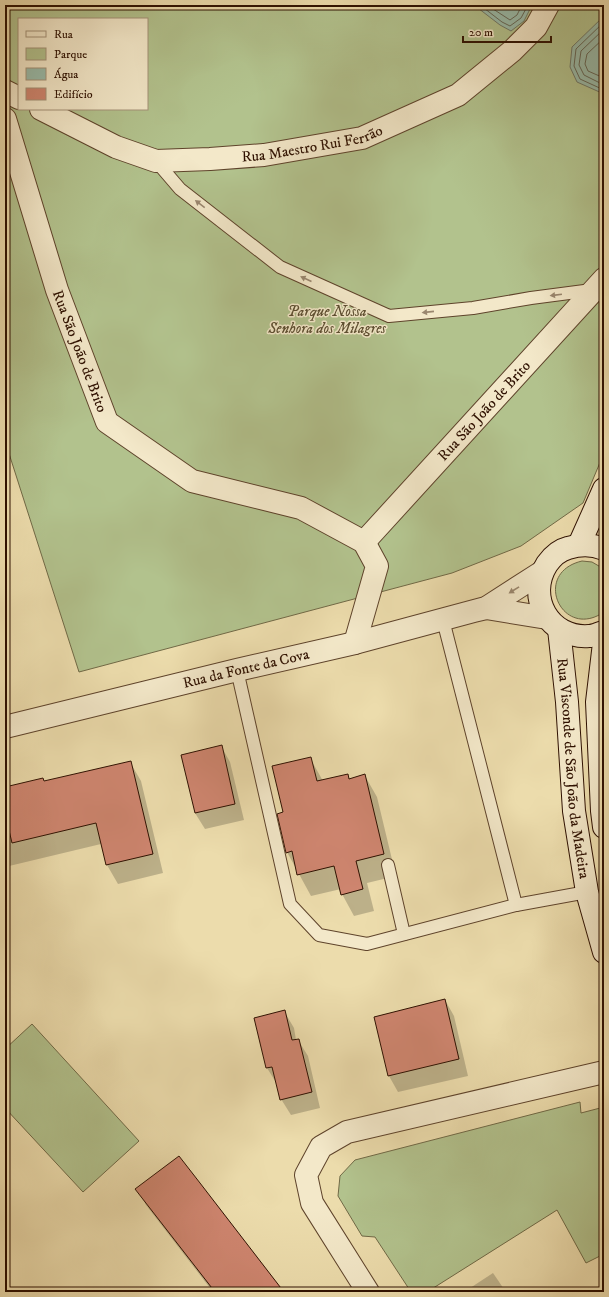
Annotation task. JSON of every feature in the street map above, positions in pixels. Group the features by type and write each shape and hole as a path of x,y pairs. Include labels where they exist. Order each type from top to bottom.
{"street":[{"name":"Rua Maestro Rui Ferrão","path":"43,110 116,147 156,161 264,155 362,138 458,96 512,51 536,27 548,5"},
{"path":"5,91 18,98"},
{"name":"Rua São João de Brito","path":"5,119 57,290 107,422 192,481 301,508 364,542 600,285"},
{"path":"579,544 604,489"},
{"path":"355,643 377,566 364,542"},
{"name":"Rua Visconde de São João da Madeira","path":"604,549 579,544 563,549 550,559 542,572 538,588 540,604 553,624 567,702 574,812 587,892 604,952"},
{"name":"Rua da Fonte da Cova","path":"5,727 237,670 355,643 486,608 542,572"},
{"name":"Rua da Fonte da Cova","path":"486,608 553,624"},
{"name":"Rua Visconde de São João da Madeira","path":"553,624 574,635 590,636 604,632"},
{"name":"Rua Visconde de São João da Madeira","path":"604,643 596,702 604,827"},
{"path":"368,1292 312,1202 306,1175 321,1147 347,1132 604,1072"}],"lane":[{"path":"156,161 180,189 280,267 389,316 473,308 600,285"},
{"path":"443,620 516,905"},
{"path":"237,670 290,904 319,935 367,944 516,905 587,892"},
{"path":"388,865 404,934"}],"green space":[{"name":"Parque Nossa Senhora dos Milagres","path":"5,5 604,5 604,453 583,503 521,546 452,573 79,672 5,441"},
{"path":"582,561 592,562 604,569 604,612 589,619 576,618 565,612 558,602 555,590 558,578 567,568"},
{"path":"32,1024 139,1141 83,1192 5,1108 5,1049"},
{"path":"580,1102 581,1113 604,1107 604,1254 586,1263 557,1210 427,1292 411,1292 375,1237 362,1236 338,1196 340,1176 355,1160"}],"water":[{"path":"474,5 532,5 524,21 511,31 500,25"},
{"path":"604,16 604,94 577,82 570,67 572,47"}],"building":[{"path":"222,745 235,804 195,813 181,755"},
{"path":"311,757 317,781 348,774 349,779 365,774 384,854 356,861 363,889 341,895 334,866 297,875 292,851 286,853 277,814 283,812 272,766"},
{"path":"131,761 153,854 106,865 96,823 12,843 5,813 5,787 43,778 44,781"},
{"path":"445,999 459,1059 388,1076 374,1017"},
{"path":"285,1010 292,1040 299,1039 312,1092 280,1100 272,1067 266,1068 254,1018"},
{"path":"179,1156 284,1292 215,1292 135,1189"}]}
